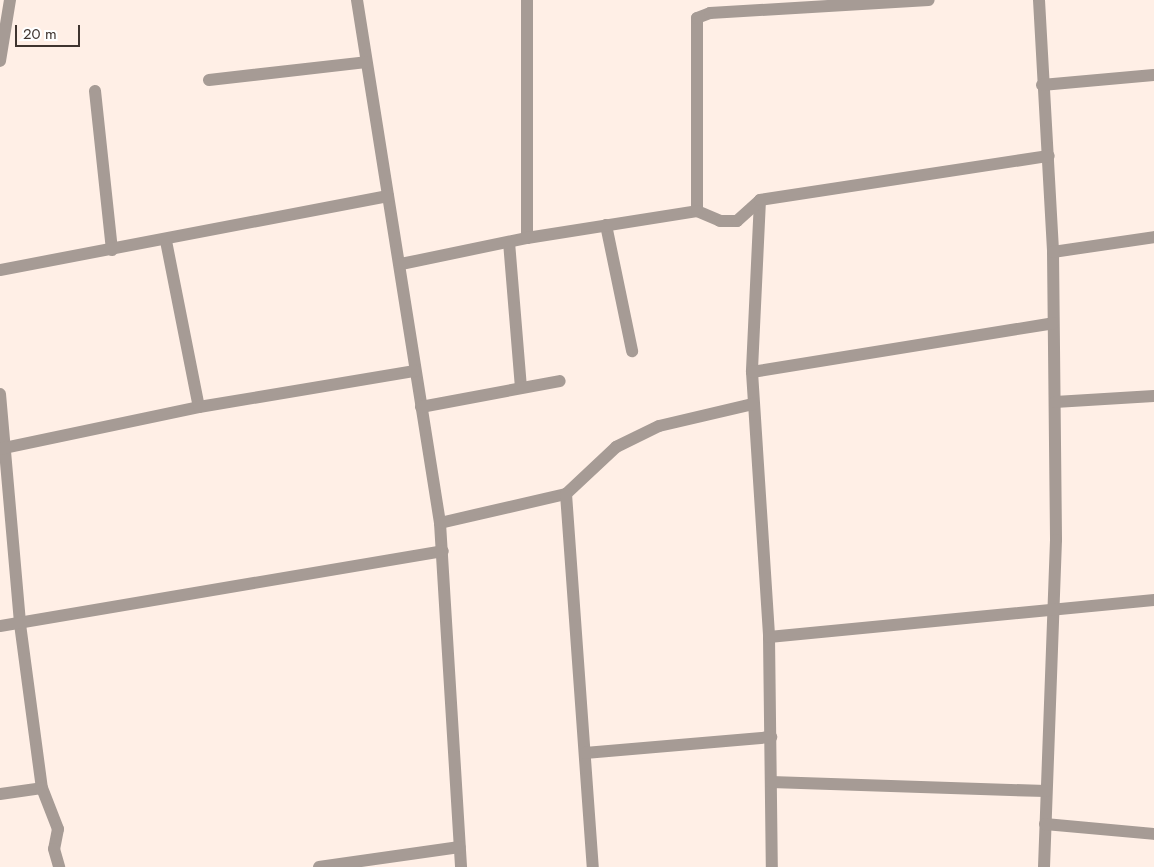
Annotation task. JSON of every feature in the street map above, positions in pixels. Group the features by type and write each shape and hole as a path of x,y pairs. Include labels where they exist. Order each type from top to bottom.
{"street":[{"path":"0,61 10,0"},
{"path":"356,0 401,264 415,371 440,522 461,867"},
{"path":"527,0 527,238"},
{"path":"697,211 697,18 710,13 929,0"},
{"path":"1039,0 1042,85 1049,156 1053,252 1055,402 1054,608 1044,867"},
{"path":"209,80 366,62"},
{"path":"1042,85 1154,75"},
{"path":"95,91 112,250"},
{"path":"401,264 527,238 697,211 720,221 737,221 760,200 1049,156"},
{"path":"0,270 166,241 388,196"},
{"path":"760,200 752,372 769,637 772,867"},
{"path":"606,225 632,351"},
{"path":"1053,252 1154,237"},
{"path":"166,241 199,407"},
{"path":"509,242 521,388"},
{"path":"752,372 1053,323"},
{"path":"2,448 199,407 415,371"},
{"path":"421,407 560,381"},
{"path":"0,394 2,448 20,624 42,788 58,829 54,849 59,867"},
{"path":"1055,402 1154,396"},
{"path":"440,522 566,494 616,447 650,430 753,404"},
{"path":"566,494 593,867"},
{"path":"0,626 443,551"},
{"path":"769,637 1054,608 1154,600"},
{"path":"585,753 770,737"},
{"path":"771,782 1046,791"},
{"path":"0,794 42,788"},
{"path":"1045,824 1154,834"},
{"path":"319,867 460,847"}]}
